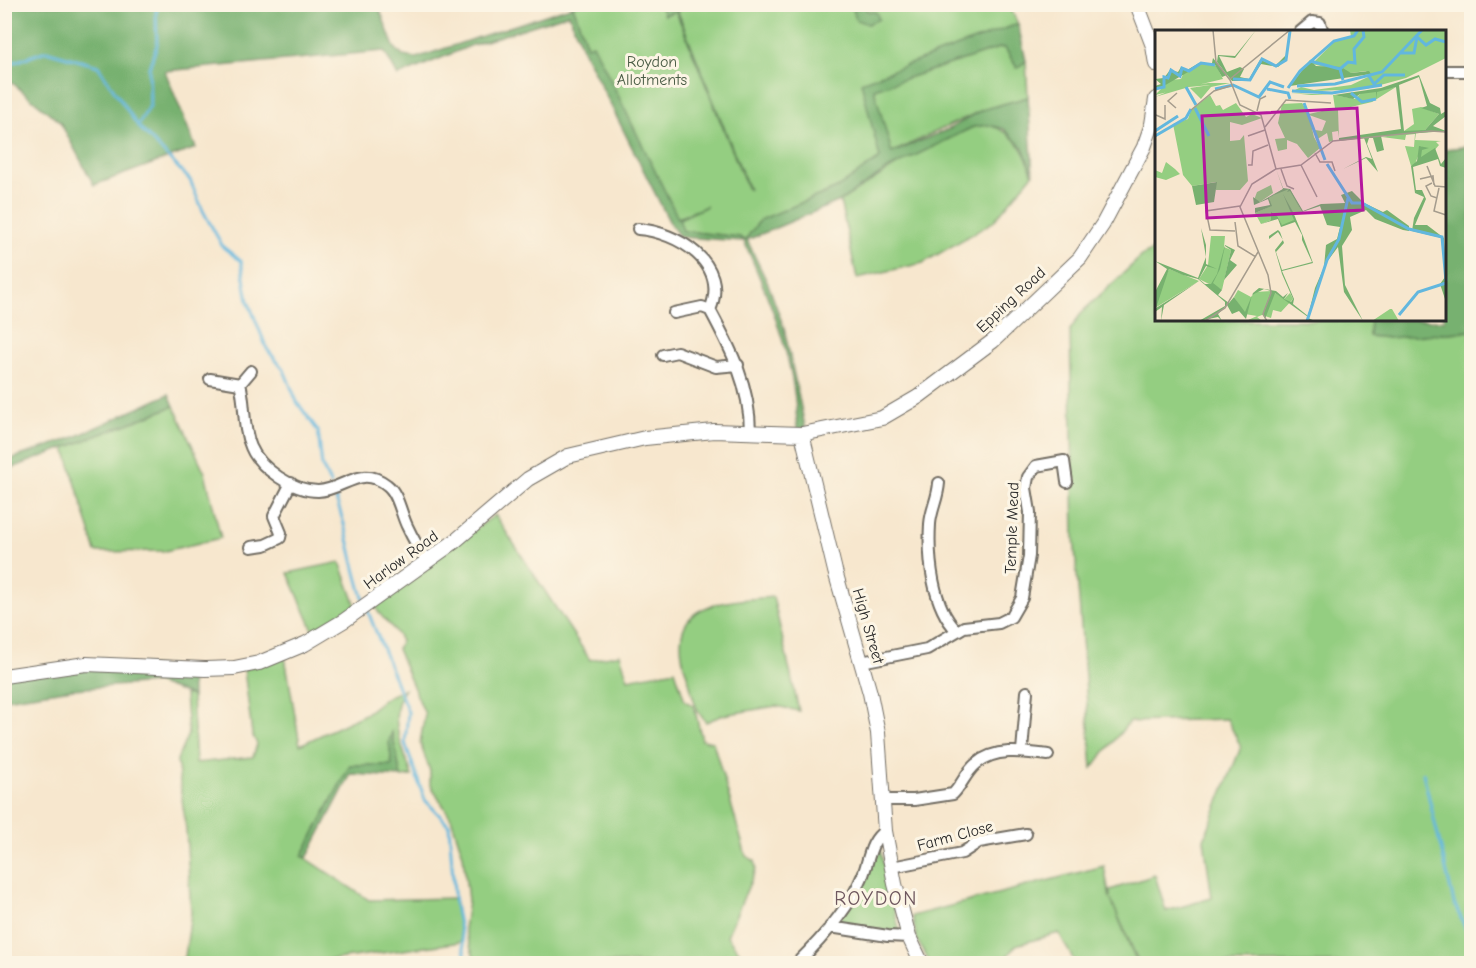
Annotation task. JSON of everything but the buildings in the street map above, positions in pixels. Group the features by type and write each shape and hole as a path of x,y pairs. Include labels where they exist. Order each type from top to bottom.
{"main road":[{"path":"1137,4 1154,46 1155,55"},
{"name":"Epping Road","path":"802,434 863,424 900,408 993,341 1041,298 1080,258 1103,224 1149,136 1155,104"},
{"name":"Harlow Road","path":"4,676 86,664 205,669 234,668 259,663 284,655 326,632 428,562 528,479 568,456 645,438 714,431 802,434"},
{"name":"High Street","path":"802,434 819,512 861,662 878,733 885,831 892,867 909,937 922,963"}],"street":[{"path":"1302,30 1312,22 1320,23 1322,30"},
{"path":"1446,71 1472,71"},
{"path":"638,229 653,230 684,243 708,266 714,288 714,299 710,310"},
{"path":"674,313 702,307 710,310 738,365 749,405 750,432"},
{"path":"663,355 677,352 716,366 738,365"},
{"path":"240,384 250,371"},
{"path":"210,379 240,384"},
{"path":"240,384 245,400 247,437 252,450 264,465 291,483 318,491 333,488 349,479 363,477 377,479 390,487 407,526 428,562"},
{"name":"Temple Mead","path":"861,662 927,649 964,627 999,623 1011,617 1019,608 1029,556 1028,477 1036,466 1064,461 1066,482"},
{"path":"250,547 265,545 280,538 281,533 274,516 291,483"},
{"path":"939,483 938,500 930,525 934,583 940,609 945,619 957,631"},
{"path":"1022,751 1026,692"},
{"path":"882,800 914,800 953,794 977,763 1001,753 1022,751 1048,755"},
{"path":"796,963 819,942 830,927 862,878 876,839 885,831"},
{"name":"Farm Close","path":"892,867 962,853 979,842 1026,834"},
{"path":"830,927 898,938 909,937"}],"green space":[{"name":"Roydon Allotments","path":"578,4 660,4 664,15 676,11 748,190 675,5 1009,5 1018,24 862,82 880,158 837,188 760,220 747,241 744,241 740,237 683,231 593,45 587,47 573,6"},
{"path":"4,5 378,5 394,47 403,56 416,58 573,6 587,46 593,44 678,218 707,206 679,219 683,231 740,237 744,241 680,237 671,225 582,48 569,14 470,46 398,76 384,51 165,71 196,148 94,185 60,122 5,77"},
{"path":"660,5 675,5 749,190 676,11 664,15"},
{"path":"852,5 864,5 867,11 876,12 879,19 868,24 856,20"},
{"path":"1018,24 1026,61 1017,68 1005,48 999,48 874,89 892,153 949,129 982,110 1028,97 1033,174 1023,148 1004,129 988,125 973,127 890,168 840,201 747,240 768,284 784,328 806,431 797,431 793,382 781,334 744,241 760,220 837,188 880,158 861,82"},
{"path":"1005,48 1017,68 1026,61 1028,97 982,110 891,153 874,89"},
{"path":"988,125 1012,137 1022,149 1033,174 993,222 923,263 857,278 840,201 906,159 973,127"},
{"path":"1471,146 1471,331 1389,338 1369,336 1370,321 1446,321 1446,149"},
{"path":"1155,249 1155,321 1370,321 1369,336 1389,338 1471,331 1471,963 1139,963 1111,900 1137,963 1075,963 1059,933 1016,945 1002,963 930,963 917,940 912,916 1104,866 1110,899 1110,890 1155,875 1166,911 1212,898 1204,839 1241,747 1227,719 1129,722 1092,768 1074,536 1070,330 1082,312 1143,255"},
{"path":"169,394 174,406 5,471 5,461 75,437"},
{"path":"174,406 205,473 221,538 165,551 96,552 65,448"},
{"path":"495,515 590,660 620,654 628,679 675,670 685,701 694,706 702,740 713,742 746,856 755,861 756,869 727,936 748,963 476,963 464,929 468,901 463,855 451,818 430,784 430,771 420,743 425,714 397,649 401,641 373,603"},
{"path":"340,562 356,606 313,630 288,573"},
{"path":"773,597 799,711 776,706 723,715 706,722 696,706 687,675 681,651 682,632 689,619 700,610 715,604"},
{"path":"285,657 300,745 365,714 387,697 405,689 399,699 396,721 412,776 401,777 392,737 389,741 392,765 350,765 303,856 369,900 455,898 461,942 308,963 173,964 185,957 191,913 186,829 177,760 188,734 185,694 192,696 196,763 253,757 257,744 252,734 244,669"},
{"path":"86,664 191,668 192,696 156,683 72,689 5,699 5,676"},
{"path":"392,732 401,777 351,774 307,858 302,856 350,765 392,765 389,741"},
{"path":"879,845 900,933 838,924"}],"waterway":[{"path":"138,125 150,106 149,68 157,45 156,11 161,4"},
{"path":"4,60 9,64 46,51 98,66 138,126 190,180 203,211 223,247 241,261 248,301 267,349 284,370 297,402 318,431 322,466 331,485"},
{"path":"333,492 364,600"},
{"path":"367,609 408,712 405,743 425,800 449,825 455,905 467,964"},
{"path":"1423,773 1454,903 1472,942"}],"district":[{"name":"ROYDON","path":"876,898"}]}
